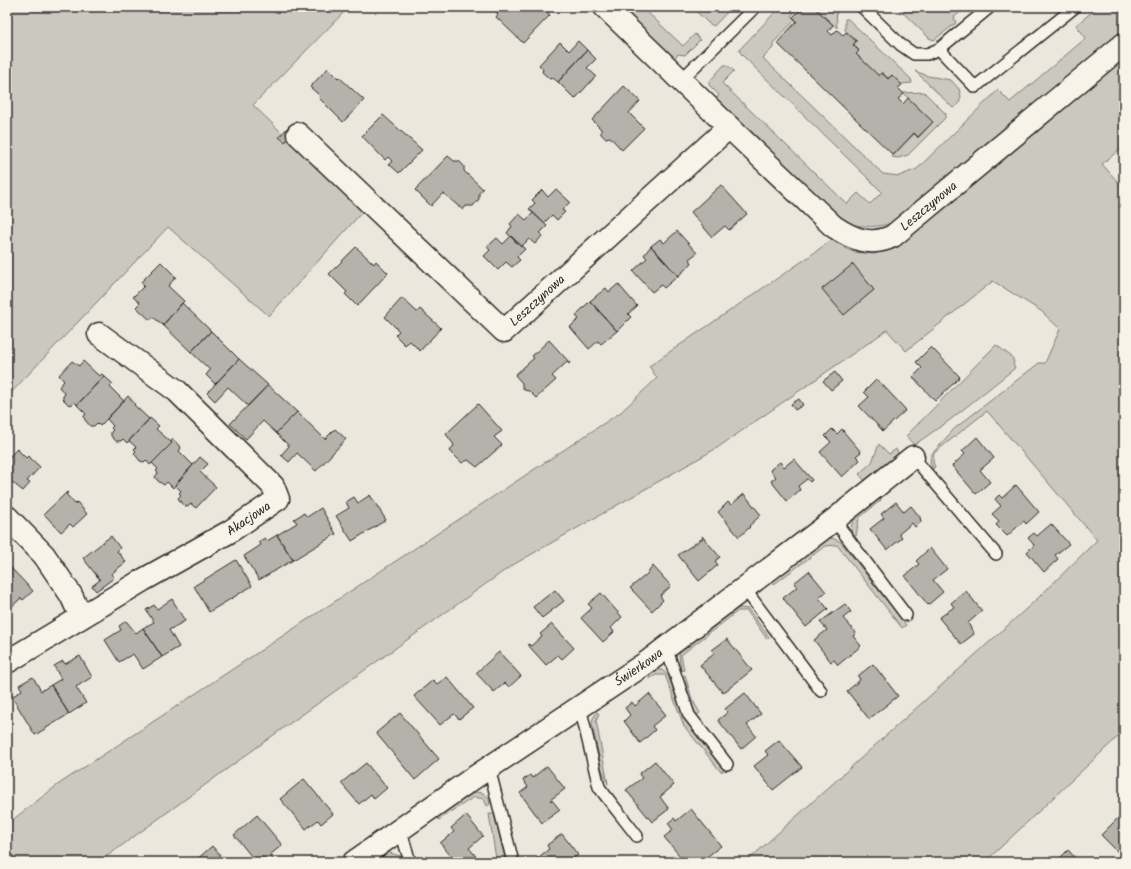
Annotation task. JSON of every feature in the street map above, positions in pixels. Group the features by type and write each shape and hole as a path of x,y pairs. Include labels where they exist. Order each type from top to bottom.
{"street":[{"name":"Leszczynowa","path":"605,7 833,226 846,235 869,241 883,241 893,236 1124,44"},
{"name":"Leszczynowa","path":"298,134 504,331 729,127"},
{"name":"Akacjowa","path":"7,662 143,580 229,532 278,498 273,486 177,391 99,334"},
{"name":"Świerkowa","path":"354,862 400,828 632,672 834,520 913,457"},
{"path":"7,517 44,555 71,595 82,617"}],"lane":[{"path":"681,80 755,7"},
{"path":"862,7 901,45 914,54 927,54 939,49 990,7"},
{"path":"939,49 975,87 1075,7"},
{"path":"913,457 996,554"},
{"path":"834,520 906,615"},
{"path":"744,588 821,691"},
{"path":"666,647 689,715 727,764"},
{"path":"580,706 600,787 605,796 637,836"},
{"path":"489,768 513,862"},
{"path":"400,828 410,862"}],"shaded area":[{"path":"7,7 349,7 253,105 363,211 269,316 168,227 7,397"},
{"path":"616,7 642,7 683,46 695,34 700,40 685,55 678,54 672,61"},
{"path":"692,7 732,7 714,26 708,23"},
{"path":"780,7 799,7 791,16 795,20 773,43 773,48 763,58 883,174 899,176 917,169 998,90 1010,102 1086,38 1076,25 1098,7 1124,7 1124,33 903,218 878,226 863,226 837,220 713,102 719,95 709,85 709,82 724,65 727,65 734,71 722,83 847,204 858,193 870,204 882,192 742,55 739,50"},
{"path":"814,7 836,7 837,28"},
{"path":"897,7 967,7 954,17 956,23 934,40 929,38"},
{"path":"845,19 848,19 911,79 912,83 901,84 892,75 888,78 882,72 878,75 856,54 859,50 854,45 857,41 845,30"},
{"path":"1124,55 1124,146 1102,164 1124,189 1124,731 985,862 746,862 1037,599 1097,540 987,411 934,453 933,462 935,467 933,469 930,462 931,455 954,429 1039,363 1045,363 1060,329 1041,311 993,281 906,351 887,330 717,448 511,566 282,729 99,862 7,862 7,824 59,784 621,412 657,378 649,366 834,238 845,248 853,252 875,254 905,237"},
{"path":"915,71 928,76 951,80 959,89 961,96 959,104 953,108"},
{"path":"924,92 946,114 945,118 908,155 898,158 892,157 914,134 918,138 933,122 903,93"},
{"path":"996,345 1012,357 1015,368 950,420 914,445 906,436"},
{"path":"879,444 889,454 896,449 899,455 866,482 859,474 872,462"},
{"path":"879,497 881,500 859,518 856,536 853,540 851,532 857,515"},
{"path":"832,538 841,542 906,625 902,628 837,545 825,546 773,585 771,582 828,539"},
{"path":"735,609 748,609 769,637 767,639 747,611 738,611 681,655 684,670 681,671 679,655 682,650"},
{"path":"658,670 662,670 668,675 684,719 724,770 721,772 684,726 665,675 656,675 649,679 650,674"},
{"path":"685,675 692,699 700,713 696,716 683,676"},
{"path":"597,712 599,714 596,721 608,784 602,770 592,724 593,718"},
{"path":"475,792 483,793 489,798 490,804 487,806 484,799 474,797 439,820 436,816"},
{"path":"489,814 494,814 506,862 498,862 495,853"},
{"path":"387,852 400,856 404,862 388,859 371,862"}],"building":[{"path":"491,7 542,7 550,15 523,43 496,17 498,14"},
{"path":"803,7 814,7 833,25 828,31 832,35 837,30 843,35 846,32 856,41 853,45 859,51 856,54 879,76 882,73 888,79 892,75 902,85 898,88 904,94 898,99 903,104 908,98 933,122 918,137 914,133 893,155 777,43 797,21 793,17"},
{"path":"578,41 587,50 558,82 553,78 550,79 542,72 543,69 539,65 560,42 569,51"},
{"path":"587,50 596,59 587,68 596,76 575,99 558,82"},
{"path":"328,68 364,100 343,122 310,87"},
{"path":"624,86 640,101 629,113 644,128 622,150 610,137 605,138 601,134 601,129 592,120"},
{"path":"383,115 422,150 399,173 389,164 392,161 388,157 385,160 362,136"},
{"path":"289,126 294,132 285,142 279,137"},
{"path":"448,156 454,161 459,161 464,166 464,171 483,189 479,193 479,199 473,206 466,206 463,210 443,193 431,206 415,190"},
{"path":"721,185 747,214 729,230 725,226 712,237 691,212"},
{"path":"556,189 570,202 562,210 565,212 557,220 552,215 544,223 529,209 535,203 532,200 542,190 548,197"},
{"path":"529,209 547,226 540,233 542,236 535,244 529,239 521,247 507,233 512,226 510,224 519,214 526,220 533,213"},
{"path":"677,231 697,253 689,259 692,263 678,276 651,246 660,239 664,243"},
{"path":"511,236 525,249 517,257 520,260 512,267 506,262 498,270 484,256 490,250 487,247 497,238 503,244"},
{"path":"651,246 678,276 664,288 661,285 652,292 633,271 647,258 644,255"},
{"path":"356,247 374,264 376,261 388,273 357,306 345,294 347,292 329,274"},
{"path":"161,262 176,277 168,286 184,301 163,325 153,317 150,320 136,307 140,303 133,297 144,286 141,282"},
{"path":"853,264 874,290 844,315 822,289"},
{"path":"618,284 637,306 628,314 631,317 617,331 590,301 606,288 609,292"},
{"path":"402,298 417,312 420,309 441,328 420,351 410,341 405,345 395,335 399,331 385,317"},
{"path":"590,301 617,331 601,344 598,341 589,349 570,327 579,319 576,316 577,314"},
{"path":"182,303 211,331 191,352 163,325"},
{"path":"211,331 239,359 215,384 206,375 210,370 191,352"},
{"path":"549,340 570,363 569,364 567,362 552,376 556,380 536,398 529,391 524,390 522,383 515,375 534,358 532,356"},
{"path":"931,347 960,377 935,401 913,377 922,368 916,362"},
{"path":"239,359 268,385 248,406 228,387 215,401 207,393"},
{"path":"72,361 79,366 83,361 99,376 102,374 104,376 77,405 75,402 69,405 63,399 65,394 59,387 64,381 59,375"},
{"path":"835,372 842,381 831,390 823,381"},
{"path":"104,376 113,384 110,387 124,401 100,426 97,423 94,426 90,426 85,420 84,416 86,414 77,405"},
{"path":"877,379 906,410 883,431 859,406 869,397 864,392"},
{"path":"268,385 297,412 276,433 263,421 246,439 230,424"},
{"path":"128,396 135,404 134,405 149,419 127,443 123,439 121,441 116,441 111,436 111,432 113,430 111,428 113,426 107,419"},
{"path":"799,399 803,405 795,410 791,404"},
{"path":"478,404 502,431 494,437 502,445 477,467 468,460 462,463 450,451 454,445 446,434"},
{"path":"297,412 325,439 335,429 346,439 316,471 297,453 289,462 281,455 289,446 276,433"},
{"path":"150,418 159,426 156,429 172,443 150,465 146,460 144,462 140,461 134,453 136,451 134,449 136,447 129,441"},
{"path":"832,429 837,434 842,429 861,452 856,456 860,460 842,477 820,452 831,442 825,436"},
{"path":"977,437 994,458 980,470 990,482 976,494 952,466 965,454 962,451"},
{"path":"173,439 181,448 179,451 193,465 173,488 167,482 164,485 158,481 155,477 158,473 156,471 158,469 152,463 172,443 171,442"},
{"path":"17,449 26,458 28,456 40,467 27,481 30,483 23,491 7,478 7,459"},
{"path":"200,457 208,464 200,472 216,487 196,508 191,504 187,507 182,504 178,498 181,495 179,493 181,491 175,485"},
{"path":"794,459 812,480 810,482 807,479 798,486 800,490 787,501 771,481 776,477 770,470 780,462 784,467"},
{"path":"1016,485 1039,512 1026,524 1024,521 1007,536 996,525 999,521 992,514 1001,506 995,499 999,495 1002,498"},
{"path":"67,492 68,493 66,494 75,504 77,502 87,514 73,527 70,524 61,532 44,514"},
{"path":"744,494 761,515 739,537 718,512 728,502 731,505"},
{"path":"370,495 386,520 352,541 336,516 349,508 346,502 354,497 358,503"},
{"path":"896,502 904,512 911,506 920,517 921,522 915,527 912,523 899,534 902,538 887,550 870,529 884,518 881,514"},
{"path":"321,508 336,534 293,560 277,535 297,523 294,519 304,513 307,517"},
{"path":"1051,524 1069,544 1055,555 1058,559 1044,572 1027,552 1034,545 1028,538 1034,533 1037,536"},
{"path":"277,535 293,560 259,580 244,556 261,545 258,542 265,538 267,541"},
{"path":"111,536 120,548 117,551 126,562 111,574 114,578 96,591 92,586 100,580 83,558"},
{"path":"702,536 720,557 715,561 718,565 699,581 678,555 703,538"},
{"path":"930,548 947,569 933,580 943,592 928,605 905,576 919,564 916,561"},
{"path":"236,560 252,586 209,612 194,586"},
{"path":"7,566 9,568 10,567 33,591 23,600 21,598 7,611"},
{"path":"653,566 671,586 660,596 663,600 652,611 630,588 647,574"},
{"path":"809,571 826,592 819,598 828,609 806,627 783,598 797,587 794,583"},
{"path":"555,590 564,601 542,618 533,607"},
{"path":"966,591 982,611 968,623 974,634 961,644 939,618 954,607 951,603"},
{"path":"601,593 622,617 611,628 614,632 603,642 581,618 592,608 588,604"},
{"path":"172,599 185,621 169,630 179,647 162,657 143,628 154,622 146,610 154,605 157,609"},
{"path":"845,604 851,612 843,618 856,633 853,636 861,646 838,665 834,660 831,662 814,640 827,630 820,622"},
{"path":"126,621 136,633 143,628 162,657 143,669 133,654 119,662 105,640 121,630 119,626"},
{"path":"552,624 574,648 562,659 558,655 546,665 528,645 529,644 531,646 542,636 540,634"},
{"path":"727,639 752,670 723,693 700,665 714,654 712,650"},
{"path":"499,652 521,676 509,687 505,683 494,692 476,673"},
{"path":"80,656 92,677 76,687 86,703 69,714 51,685 61,679 54,666 63,661 65,664"},
{"path":"873,664 898,696 869,719 847,691 860,680 858,676"},
{"path":"33,677 41,691 51,685 69,714 35,735 12,697 22,690 19,685"},
{"path":"447,677 473,708 459,719 454,714 440,725 414,696 433,680 437,684"},
{"path":"745,693 761,714 747,725 756,736 741,749 718,720 728,712 725,709"},
{"path":"649,694 666,715 652,726 655,730 640,743 624,721 630,715 625,708 632,702 635,706"},
{"path":"400,713 439,759 415,780 376,733"},
{"path":"779,740 802,767 773,790 754,766 768,755 765,751"},
{"path":"655,761 674,785 660,797 669,809 652,822 626,790 642,778 639,774"},
{"path":"366,763 387,788 374,799 371,794 359,804 341,783"},
{"path":"547,766 565,789 550,800 552,800 560,810 542,823 520,793 528,787 523,780 530,775 532,778"},
{"path":"304,779 333,814 321,824 318,820 306,829 280,799"},
{"path":"691,809 721,846 700,862 685,862 664,837 673,830 668,823 674,818 676,821"},
{"path":"1122,814 1124,816 1124,852 1121,855 1101,835"},
{"path":"257,815 282,845 270,855 274,860 271,862 256,862 234,835"},
{"path":"466,815 483,836 469,848 479,860 476,862 456,862 440,843 454,832 451,828"},
{"path":"562,834 578,855 568,862 537,862 535,860 549,849 547,845"},
{"path":"212,846 220,855 217,858 220,862 194,862"},
{"path":"1068,850 1079,862 1056,862"}]}
